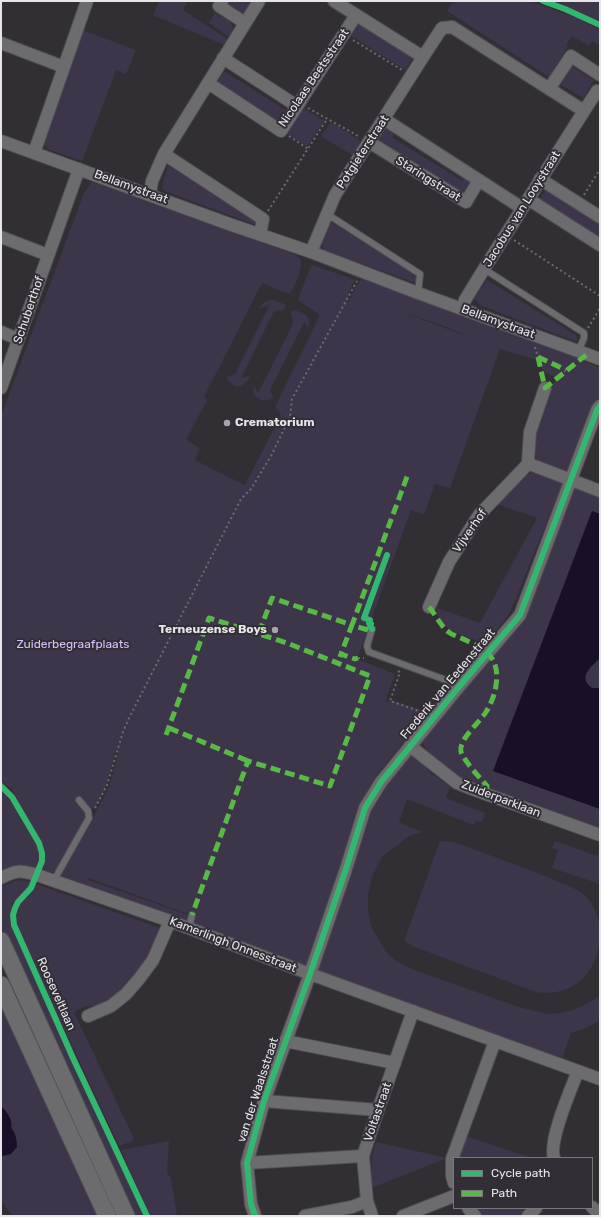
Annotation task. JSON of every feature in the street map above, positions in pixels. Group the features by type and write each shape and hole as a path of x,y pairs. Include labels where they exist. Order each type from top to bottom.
{"main road":[{"path":"1,941 126,1216"},
{"path":"1,985 107,1216"}],"street":[{"path":"34,152 87,1"},
{"path":"222,1 219,6 245,23"},
{"path":"150,194 152,181 164,154 259,1"},
{"path":"334,1 423,57"},
{"name":"Nicolaas Beetsstraat","path":"208,83 281,130 356,15"},
{"name":"Potgieterstraat","path":"311,252 335,196 442,28 452,27 549,89"},
{"path":"1,43 64,67"},
{"path":"584,112 549,89 570,56 600,75"},
{"path":"223,58 298,104"},
{"name":"Jacobus van Looystraat","path":"462,309 465,300 540,179 597,91 600,92"},
{"path":"384,119 479,180 600,245"},
{"name":"Bellamystraat","path":"1,141 311,252 418,293 600,359"},
{"name":"Staringstraat","path":"369,142 466,202 479,180"},
{"path":"164,154 263,218 260,234"},
{"name":"Schuberthof","path":"1,388 79,169"},
{"path":"540,179 600,218"},
{"path":"1,237 48,255"},
{"path":"1,332 18,339"},
{"path":"545,388 530,432 529,464 600,491"},
{"name":"Frederik van Eedenstraat","path":"310,974 365,808 381,782 520,615 597,410 600,406"},
{"name":"Vijverhof","path":"429,607 449,562 479,515 529,464"},
{"name":"Zuiderparklaan","path":"410,746 457,783 600,835"},
{"name":"Kamerlingh Onnesstraat","path":"1,878 16,871 25,871 170,921 310,974 600,1079"},
{"path":"88,1016 111,1006 126,994 139,979 153,960 170,921"},
{"name":"van der Waalsstraat","path":"255,1216 251,1204 246,1163 264,1101 310,974"},
{"name":"Voltastraat","path":"372,1216 367,1201 363,1156 413,1011"},
{"name":"van der Waalsstraat","path":"285,1041 395,1064"},
{"path":"453,1180 452,1159 495,1041"},
{"path":"554,1157 552,1153 554,1140 578,1071"},
{"name":"van der Waalsstraat","path":"264,1101 378,1110"},
{"path":"246,1163 363,1156"},
{"path":"402,1216 453,1196"},
{"path":"305,1216 352,1207 367,1201"},
{"path":"593,1207 600,1215"}],"lane":[{"path":"327,214 420,274 418,293"},
{"path":"484,269 584,333 584,338 578,352"},
{"path":"371,630 367,646 369,652 446,680 457,689"},
{"path":"54,881 89,818 88,811 79,800"},
{"path":"189,928 192,915"}],"path":[{"path":"344,34 411,76"},
{"path":"298,104 327,118 369,142"},
{"path":"263,218 327,118"},
{"path":"281,130 308,149"},
{"path":"578,203 600,169"},
{"path":"506,235 600,296"},
{"path":"89,818 107,785 123,732 132,712 241,499 251,490 271,456 290,417 292,400 362,271"},
{"path":"584,333 600,308"},
{"path":"358,658 370,660"},
{"path":"398,670 400,672 390,701 435,716"}],"green space":[{"path":"159,1 188,1 183,10 226,38 227,41 224,45 153,15"},
{"path":"227,1 252,1 243,15 239,15 228,6"},
{"path":"454,1 530,1 577,18 600,30 600,46 592,41 589,46 572,36 566,45 568,46 549,77 447,11"},
{"path":"553,1 600,1 600,22 568,7"},
{"path":"215,13 230,21 234,30 231,35 228,36 209,23"},
{"path":"362,25 409,55 412,59 405,70 350,35 354,27"},
{"path":"82,30 136,50 126,74 116,70 82,161 48,149 44,144 43,137"},
{"path":"572,67 594,80 583,98 561,85"},
{"path":"224,71 290,113 282,126 216,84"},
{"path":"303,108 324,121 307,147 286,133"},
{"path":"331,122 361,141 352,155 321,136"},
{"path":"384,129 391,130 394,134 393,138 463,181 465,178 471,182 469,186 465,190 459,192 375,140"},
{"path":"168,165 254,219 257,222 256,225 165,191 162,188"},
{"name":"Zuiderbegraafplaats","path":"97,182 294,254 301,260 300,272 291,293 288,294 262,283 204,397 207,400 186,440 200,448 195,460 245,485 281,415 275,407 320,315 299,301 299,296 311,266 313,265 353,279 354,281 349,292 347,303 361,279 422,299 575,357 600,368 600,396 567,473 541,463 537,459 534,451 534,439 548,392 558,378 544,372 537,360 500,349 450,488 435,484 424,515 411,510 357,659 395,674 385,702 392,700 428,712 376,776 369,787 308,963 303,966 191,927 194,916 89,878 88,880 189,915 186,924 60,877 106,793 111,781 119,750 115,751 110,774 101,799 91,810 81,798 76,803 85,813 86,821 55,871 48,875 41,872 44,859 42,843 12,790 1,781 1,416 84,193 91,183","holes":["400,311 444,326 474,339"]},
{"path":"546,190 600,224 600,240 538,202"},
{"path":"328,220 417,275 416,283 324,250 322,239"},
{"path":"487,280 576,335 577,342 480,305 475,298"},
{"path":"271,300 286,305 284,310 274,311 241,378 250,376 241,386 238,387 232,385 226,377 235,374 269,306 259,308 264,302"},
{"path":"295,310 307,316 309,321 308,328 304,322 270,390 273,398 264,401 255,396 253,392 254,385 258,393 293,324 291,313"},
{"path":"532,473 563,482 515,601 506,619 485,643 455,632 442,622 438,616 437,608 480,623 537,518 497,504 525,475"},
{"path":"576,487 600,497 600,514 592,511 493,771 600,809 600,830 536,808 469,781 440,763 434,758 422,742 460,695 529,604"},
{"path":"600,658 600,688 592,688 586,683 586,675 589,669"},
{"path":"412,755 417,757 431,773 450,787 446,798 485,813 482,822 476,821 474,825 407,799 399,822 422,832 409,836 382,857 372,877 368,894 368,909 371,926 386,952 396,961 414,970 519,1007 547,1014 561,1013 583,1006 600,996 600,1021 571,1033 562,1059 321,972 318,968 370,809 393,776 408,757"},
{"path":"1,790 12,803 35,840 40,861 35,870 1,872"},
{"path":"440,841 453,842 506,861 575,889 583,894 594,907 599,923 600,934 599,947 595,960 590,970 582,979 573,986 562,991 550,993 536,992 412,946 404,941"},
{"path":"555,841 597,856 600,847 600,884 552,868 558,850 552,848"},
{"path":"18,880 31,882 24,893 14,902 12,911 12,928 144,1216 133,1216 1,928 1,887"},
{"path":"36,884 162,929 147,963 127,987 100,1006 86,1006 74,1012 134,1139 133,1141 119,1146 16,926 17,907"},
{"path":"1,997 101,1216 13,1216 1,1201 1,1155 3,1156 15,1133 1,1106"},
{"path":"466,1136 529,1157 459,1157"},
{"path":"169,1141 167,1173 171,1178 177,1216 150,1216 121,1150"},
{"path":"376,1142 447,1158 371,1188 372,1159"},
{"path":"477,1209 529,1209 522,1216 483,1216"}],"shaded area":[{"path":"592,511 600,514 600,658 587,672 586,680 592,688 600,688 600,809 493,771"},
{"path":"1,1106 10,1119 11,1128 15,1135 17,1144 17,1147 11,1154 3,1156 1,1155"}],"marked path":[{"path":"538,357 545,388 586,355"},
{"path":"538,357 566,370"},
{"path":"368,630 352,625 408,474"},
{"path":"259,633 272,598 352,625 341,654"},
{"path":"429,607 441,624 451,634 470,642 490,656 497,672 496,686 492,700 486,712 466,737 461,747 461,752 465,760 487,786 486,794"},
{"path":"166,735 209,618 287,643 370,676 330,786 248,761 192,915"},
{"path":"340,657 341,654 355,659 358,658"},
{"path":"169,728 248,761"}],"cycle path":[{"path":"543,1 600,25"},
{"path":"255,1216 251,1204 247,1163 264,1101 310,974 365,808 381,782 520,615 597,410 600,406"},
{"path":"372,629 370,626 371,624 369,623 370,620 364,618 387,555"},
{"name":"Rooseveltlaan","path":"1,786 12,797 39,843 42,853 42,861 31,888 18,902 15,908 13,915 14,925 73,1058 147,1216"}],"place":[{"name":"Crematorium","path":"227,423"},
{"name":"Terneuzense Boys","path":"275,630"}]}
